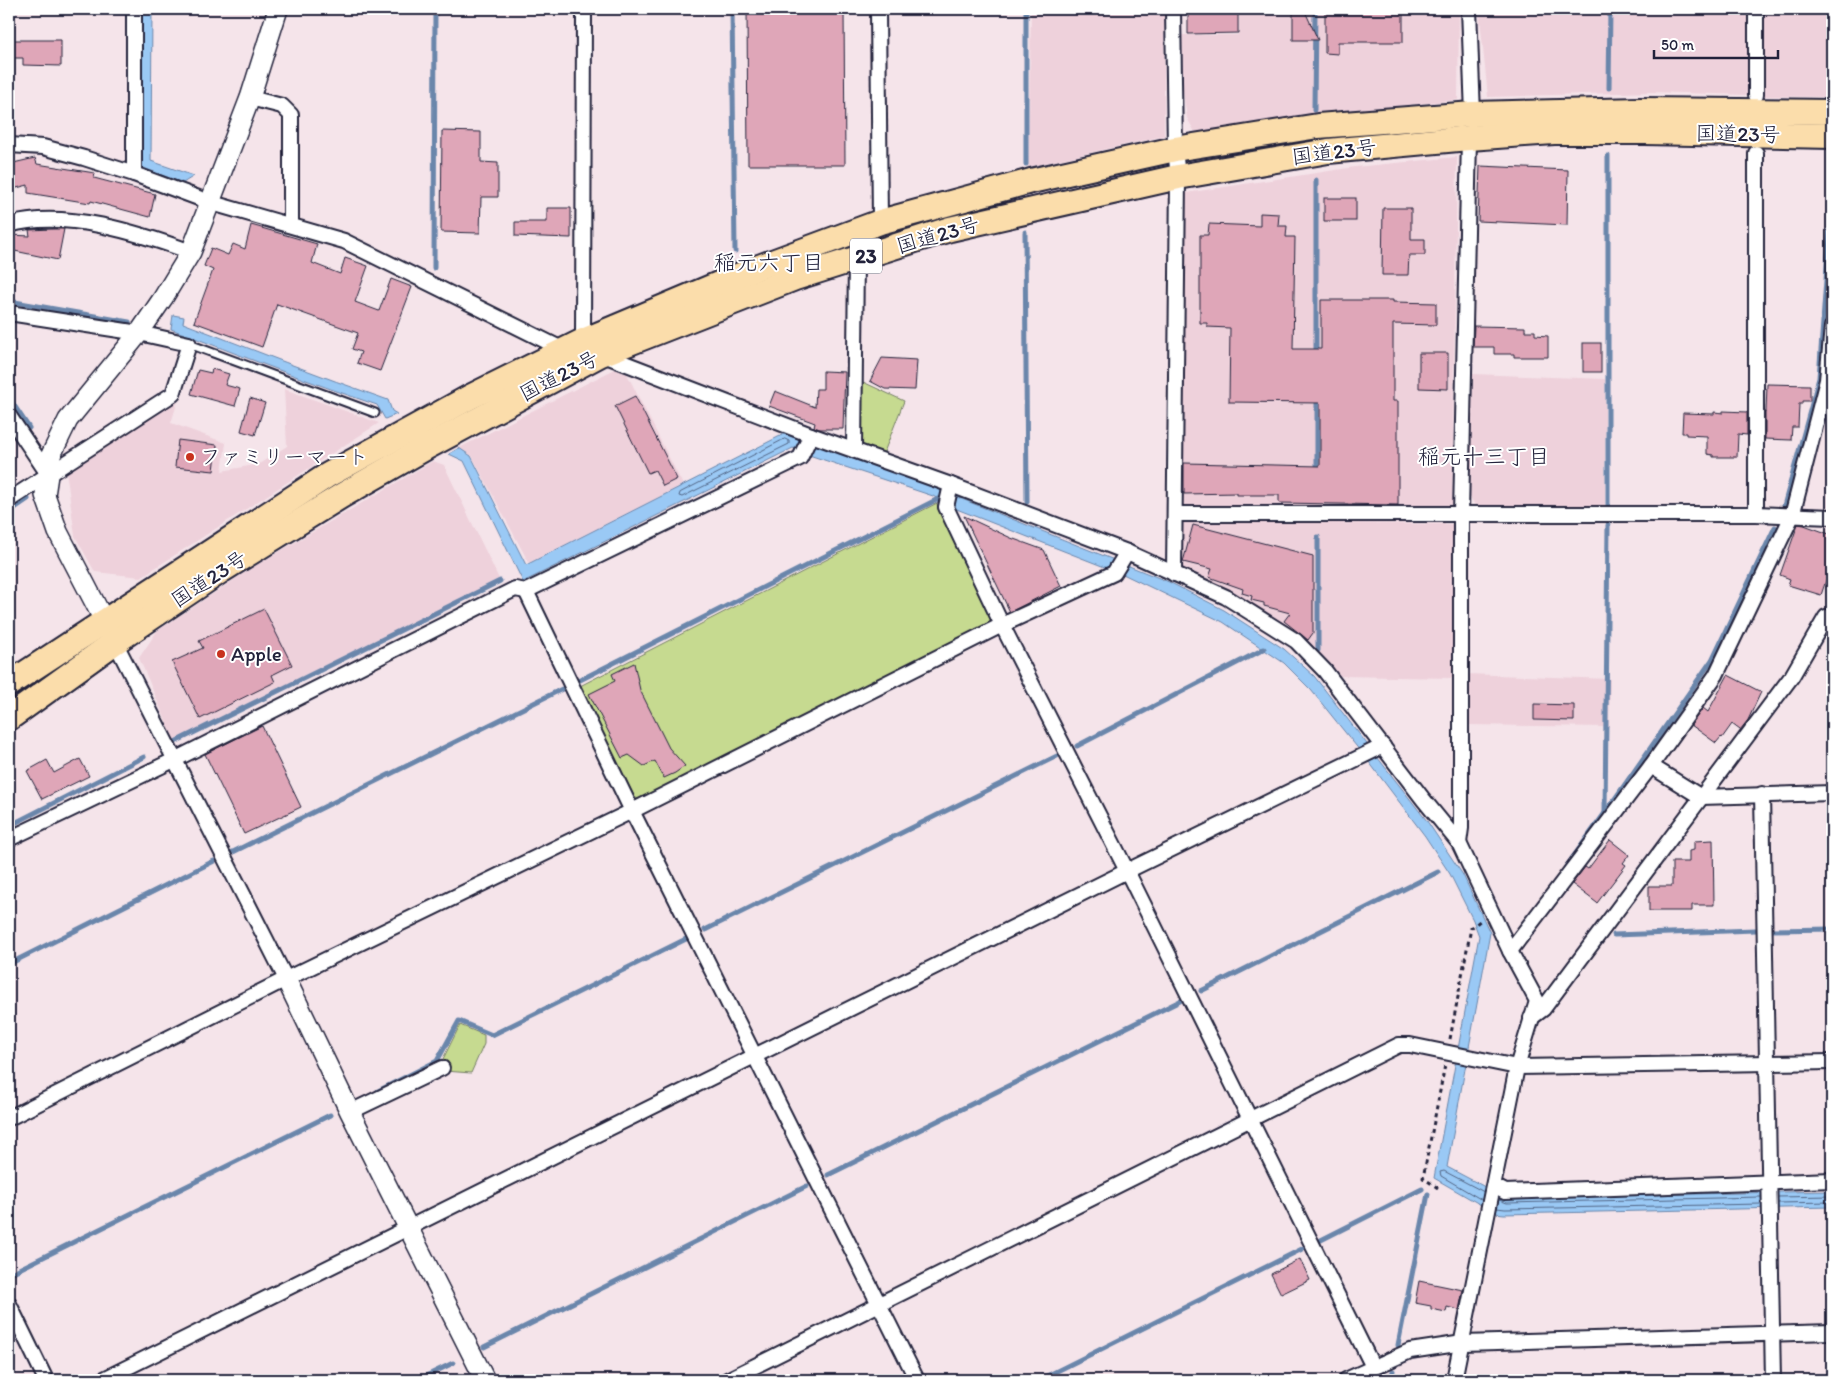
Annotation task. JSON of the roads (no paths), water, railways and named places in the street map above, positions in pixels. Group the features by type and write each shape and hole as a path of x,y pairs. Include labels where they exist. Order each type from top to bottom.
{"highway":[{"name":"国道23号","path":"9,684 328,475 470,397 583,348 759,267 880,222 1031,181 1175,149 1318,126 1473,114 1641,110 1832,112"},
{"name":"国道23号","path":"9,718 115,642 222,570 341,496 442,438 583,348 795,278 950,229 1178,177 1328,151 1554,132 1832,136"}],"street":[{"path":"134,9 134,174"},
{"path":"278,9 250,98 192,252 139,334 68,420 51,455 45,495 58,532 286,979 350,1112 485,1380"},
{"path":"583,348 584,9"},
{"path":"878,9 880,222"},
{"path":"1173,9 1175,149 1178,177 1174,574"},
{"path":"1469,9 1473,114"},
{"path":"1756,9 1756,95"},
{"path":"250,98 282,106 291,115 291,225"},
{"path":"1459,842 1461,828 1461,514 1469,138"},
{"path":"9,145 43,147 134,174 212,202 344,241 583,348 810,435 951,485 1127,552 1226,597 1296,641 1325,670 1459,842 1510,951 1537,1001 1530,1019 1518,1067 1454,1380"},
{"path":"1756,153 1756,514"},
{"path":"9,225 19,222 46,220 80,222 147,236 192,252"},
{"path":"854,450 856,259"},
{"path":"9,313 189,344 173,394 9,500"},
{"path":"1510,951 1651,766 1716,675 1792,516 1827,380 1832,327"},
{"path":"9,416 48,474"},
{"path":"9,839 174,760 515,589 526,591 800,458 810,435"},
{"path":"951,485 946,507 1002,625 1128,871 1373,1367"},
{"path":"1176,514 1756,514 1832,517"},
{"path":"9,1118 286,979 632,811 1002,625 1114,573 1127,552"},
{"path":"526,591 632,811 916,1380"},
{"path":"1530,1019 1543,1009 1792,676 1826,617"},
{"path":"102,1380 1383,746"},
{"path":"1651,766 1701,797 1832,793"},
{"path":"1762,794 1774,1380"},
{"path":"727,1380 1399,1046 1410,1045 1518,1067 1832,1062"},
{"path":"350,1112 442,1068"},
{"path":"1494,1186 1505,1192 1832,1180"},
{"path":"9,1304 46,1380"},
{"path":"1346,1380 1410,1350 1463,1343 1832,1332"}],"lane":[{"path":"189,344 376,413"}],"water":[{"path":"141,9 152,9 151,161 194,176 183,183 141,167"},
{"path":"173,315 184,317 183,323 388,400 392,411 397,414 385,419 377,405 171,329"},
{"path":"786,433 800,440 942,486 957,497 1169,582 1224,610 1284,649 1314,676 1427,821 1463,875 1490,933 1447,1167 1506,1198 1832,1191 1832,1207 1504,1214 1495,1213 1434,1178 1479,936 1473,920 1450,874 1425,836 1311,690 1284,663 1223,622 1125,575 954,508 933,496 793,448 523,582 464,461 449,454 459,448 471,456 526,565"}],"waterway":[{"path":"434,268 435,9"},
{"path":"732,9 735,251"},
{"path":"1026,9 1026,164"},
{"path":"1314,110 1315,9"},
{"path":"1609,88 1610,9"},
{"path":"1608,156 1608,506"},
{"path":"1316,180 1316,354"},
{"path":"1784,506 1819,378 1832,196"},
{"path":"1025,232 1027,502"},
{"path":"9,301 129,322"},
{"path":"9,398 29,428"},
{"path":"1317,398 1317,472"},
{"path":"9,512 28,499"},
{"path":"580,680 938,499"},
{"path":"1566,867 1605,813 1608,525"},
{"path":"1605,813 1712,660 1775,527"},
{"path":"1318,537 1318,650"},
{"path":"175,742 500,581"},
{"path":"1077,746 1264,649"},
{"path":"231,853 562,689"},
{"path":"705,930 1057,756"},
{"path":"9,826 144,757"},
{"path":"9,964 214,861"},
{"path":"1201,991 1438,872"},
{"path":"1773,930 1832,929"},
{"path":"1614,935 1755,930"},
{"path":"378,1091 437,1061 459,1021 492,1035 686,939"},
{"path":"828,1175 1180,1001"},
{"path":"9,1274 330,1115"},
{"path":"484,1347 807,1186"},
{"path":"1321,1240 1422,1189"},
{"path":"1398,1345 1428,1194"},
{"path":"1039,1380 1302,1249"},
{"path":"418,1380 453,1363"},
{"path":"1391,1380 1393,1371"}],"place":[{"name":"ファミリーマート","path":"190,457"},
{"name":"Apple","path":"221,654"}],"district":[{"name":"稲元六丁目","path":"769,262"},
{"name":"稲元十三丁目","path":"1484,456"}]}
